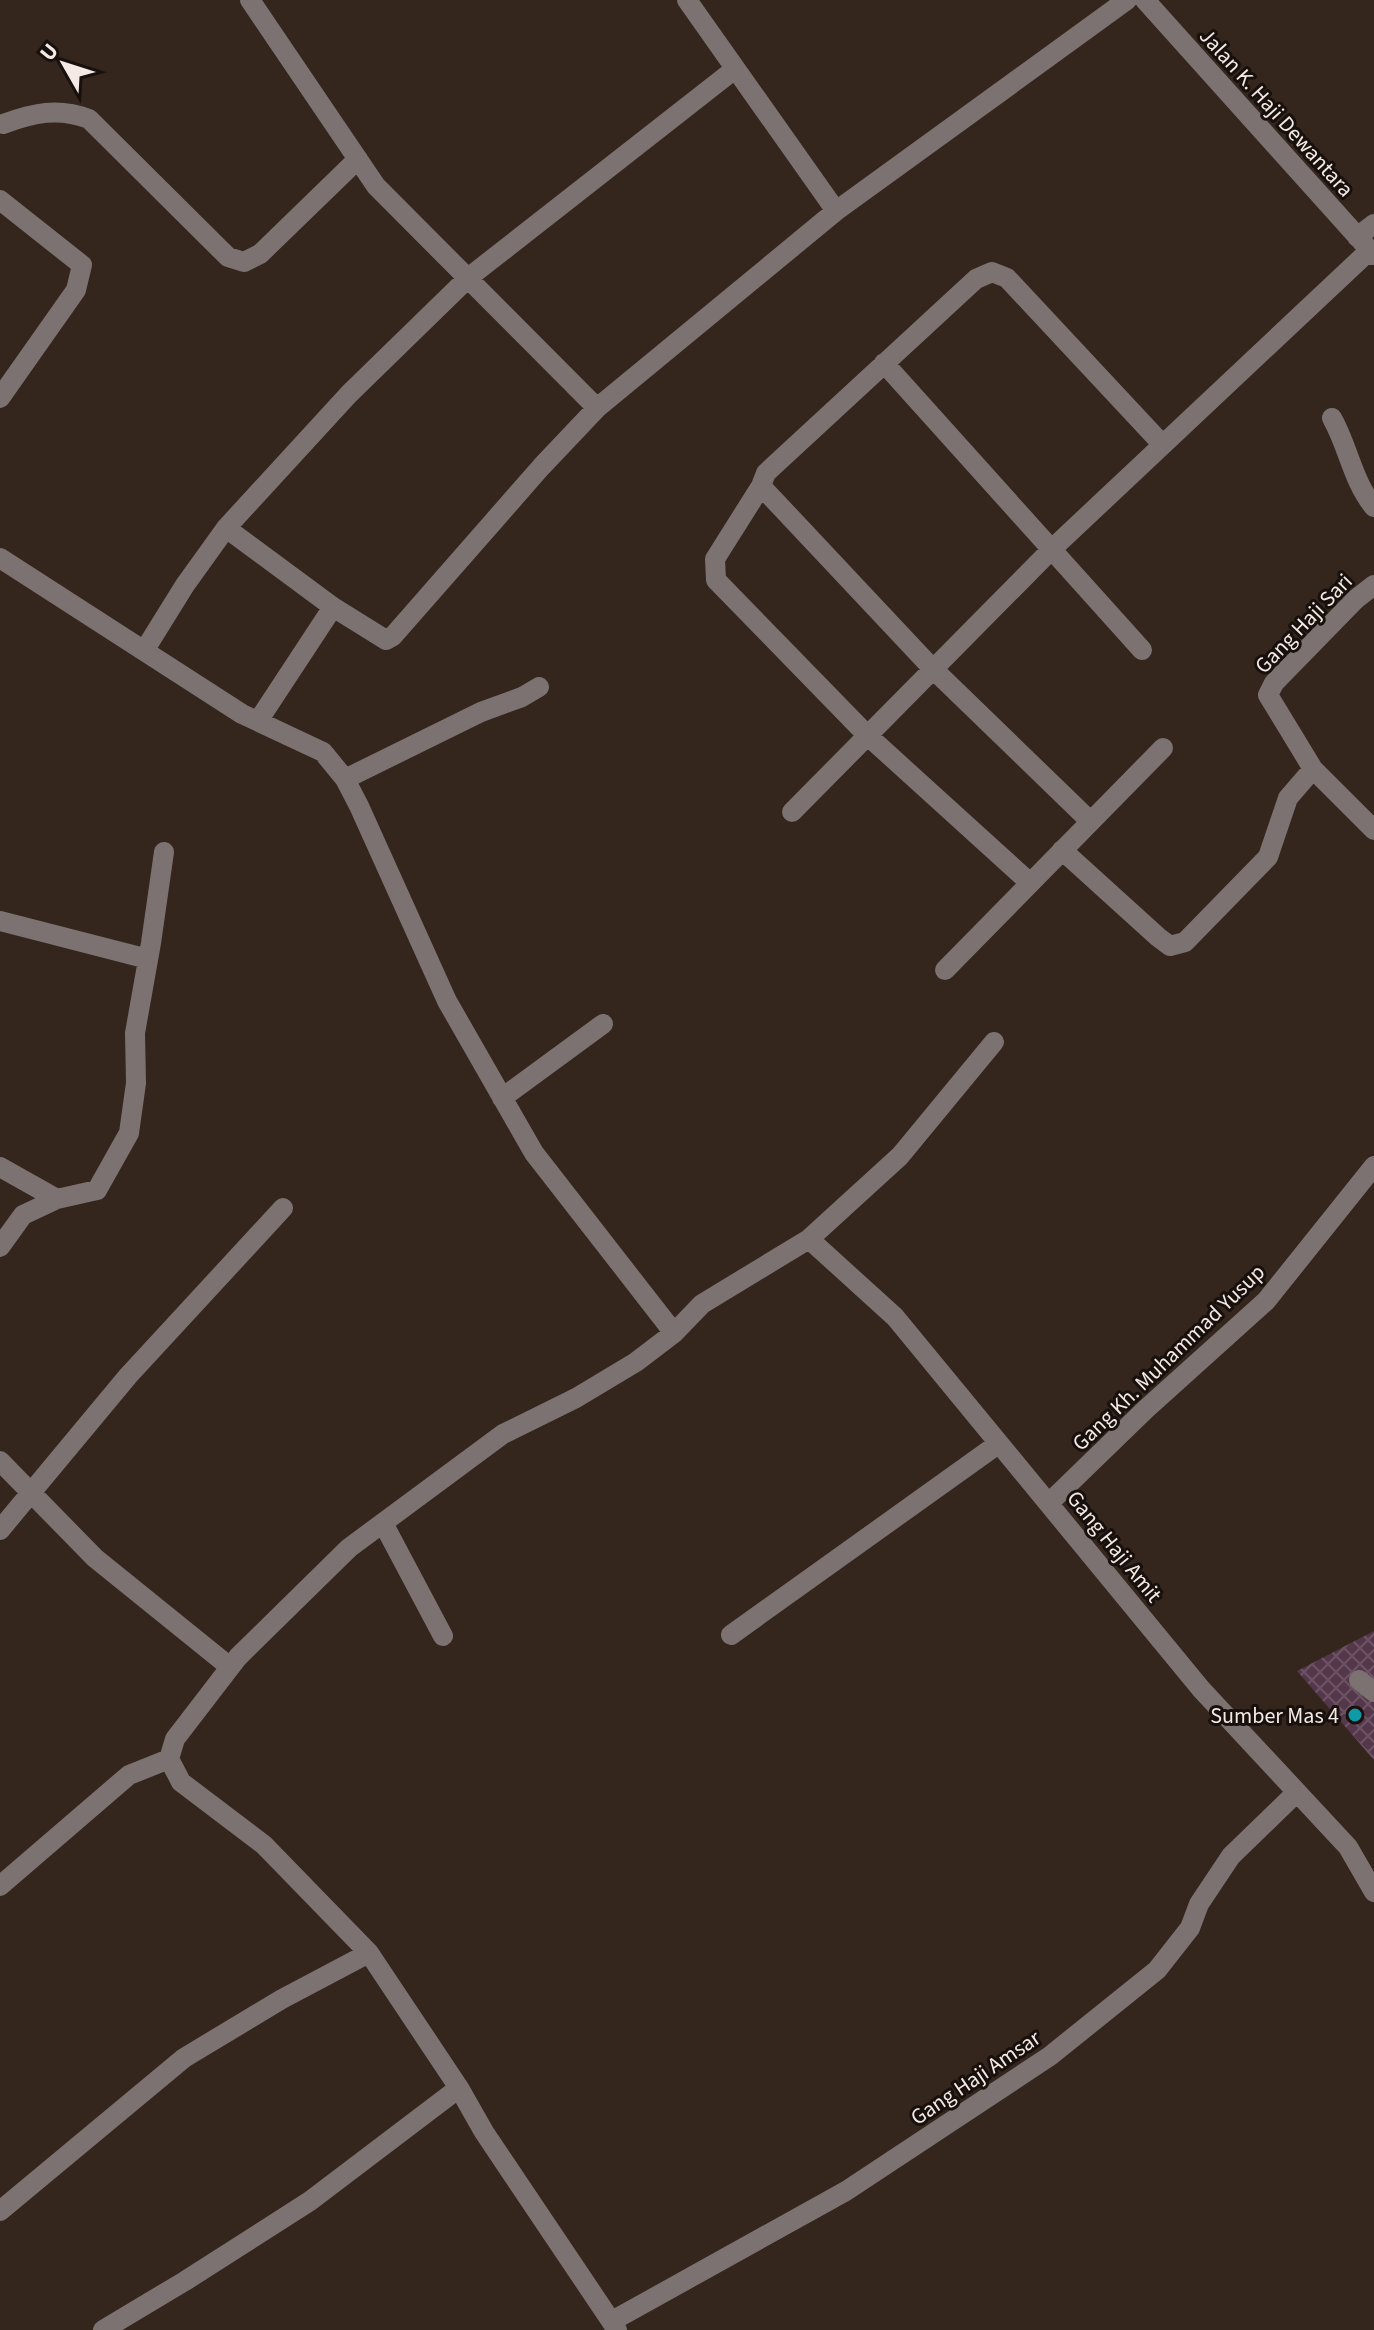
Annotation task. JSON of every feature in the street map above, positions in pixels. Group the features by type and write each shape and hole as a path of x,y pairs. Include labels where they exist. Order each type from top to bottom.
{"street":[{"path":"250,0 376,186 597,408"},
{"path":"687,0 836,211"},
{"path":"226,528 379,637 386,640 393,636 597,408 836,211 1127,0"},
{"name":"Jalan K. Haji Dewantara","path":"1145,0 1367,247"},
{"path":"144,651 185,585 226,528 349,394 468,278 735,69"},
{"path":"1,124 49,111 74,113 89,119 228,257 244,262 260,254 358,159"},
{"path":"0,200 82,265 76,290 0,398"},
{"path":"792,812 1052,549 1367,247 1374,224"},
{"path":"1030,883 867,735 716,580 715,559 766,473 976,279 992,272 1007,278 1162,444"},
{"path":"884,363 1142,650"},
{"path":"1332,418 1343,437 1364,494 1374,507"},
{"path":"761,486 932,668 1090,821"},
{"path":"0,558 242,714 323,752 345,779 447,1001 534,1153 674,1333"},
{"name":"Gang Haji Sari","path":"1313,769 1268,695 1274,683 1356,599 1374,585"},
{"path":"258,721 333,607"},
{"path":"345,779 539,687"},
{"path":"945,970 1163,748"},
{"path":"1062,850 1170,946 1185,942 1268,857 1288,798 1313,769 1374,830"},
{"path":"0,1247 23,1215 57,1199 97,1190 129,1133 136,1083 135,1033 164,852"},
{"path":"0,921 148,959"},
{"path":"502,1098 603,1024"},
{"path":"614,2325 484,2132 459,2088 369,1953 264,1845 181,1782 169,1759 175,1739 230,1667 349,1548 503,1434 588,1391 636,1362 674,1333 702,1304 809,1239 900,1156 994,1042"},
{"name":"Gang Kh. Muhammad Yusup","path":"1049,1503 1156,1399 1266,1301 1374,1166"},
{"path":"0,1167 57,1199"},
{"path":"0,1530 128,1376 283,1208"},
{"name":"Gang Haji Amit","path":"809,1239 895,1317 1201,1689 1348,1847 1374,1892"},
{"path":"731,1635 998,1444"},
{"path":"0,1461 95,1558 230,1667"},
{"path":"383,1523 443,1636"},
{"path":"0,1886 129,1775 169,1759"},
{"name":"Gang Haji Amsar","path":"614,2325 846,2191 1050,2056 1157,1970 1190,1928 1199,1904 1231,1856 1296,1793"},
{"path":"0,2211 184,2058 282,1999 369,1953"},
{"path":"103,2330 310,2201 459,2088"}],"building":[{"name":"Sumber Mas 4","path":"1374,1631 1374,1760 1297,1671"}],"place":[{"name":"Sumber Mas 4","path":"1355,1715"}]}
